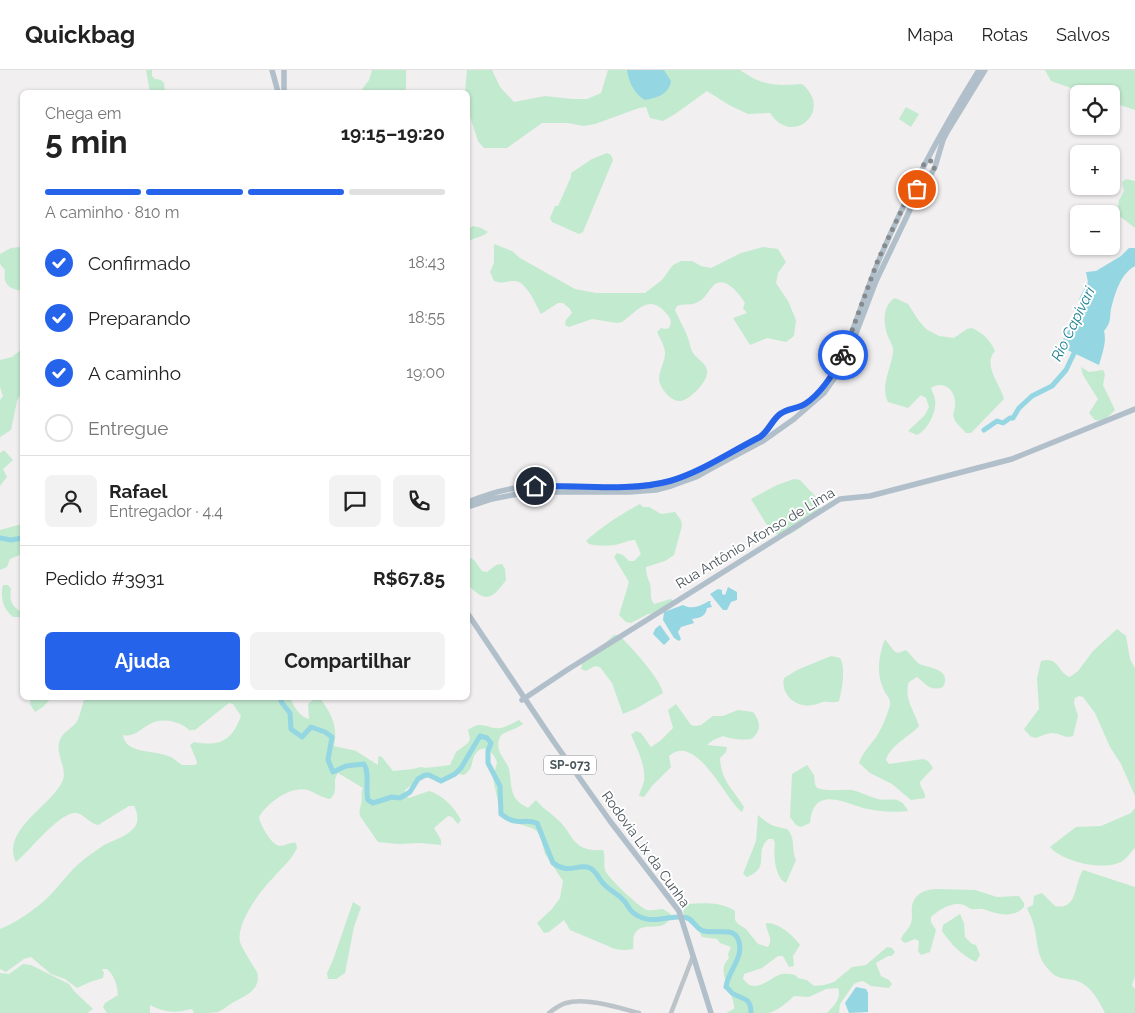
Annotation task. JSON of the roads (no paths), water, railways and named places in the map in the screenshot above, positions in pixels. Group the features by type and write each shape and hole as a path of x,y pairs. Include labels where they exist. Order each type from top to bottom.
{"main road":[{"path":"272,70 277,90"},
{"path":"284,70 284,90"},
{"path":"919,190 917,187 926,161 978,70"},
{"path":"470,506 492,499 528,492 629,492 671,486 696,477 779,430 794,419 824,393 841,369 876,281 919,190 935,167 943,140 985,70"},
{"path":"926,161 933,162 935,167"},
{"path":"922,171 926,177 930,176"},
{"path":"470,501 522,487 630,487 669,481 697,470 760,437 779,415 804,405 831,377 837,367 878,260 922,171"},
{"path":"790,409 794,412 794,419"},
{"name":"Rua Antônio Afonso de Lima","path":"523,699 608,643 840,499 870,496 1012,459 1135,409"},
{"path":"773,421 775,428 779,430"},
{"path":"470,617 523,699"},
{"path":"520,692 531,694 530,706"},
{"name":"Rodovia Lix da Cunha","path":"523,699 526,705 530,706 610,821 679,911 710,1013"}],"street":[{"path":"671,1013 693,955"},
{"path":"549,1013 560,1005 572,1001 614,1006 639,1013"}],"water":[{"path":"627,70 664,70 671,81 670,85 662,95 645,100 633,87"},
{"path":"1129,248 1135,248 1135,266 1125,274 1116,291 1109,322 1104,331 1105,344 1099,365 1063,348 1061,343 1077,316 1080,297 1088,282 1086,272 1096,271 1121,256"},
{"path":"728,587 737,592 737,600 731,602 727,610 723,610 710,594 718,589 722,590 722,594 725,595"},
{"path":"711,601 712,607 707,608 702,616 692,619 694,623 681,627 678,632 681,639 679,641 674,638 663,620 664,612 683,605 696,607"},
{"path":"660,625 670,639 664,645 653,634"},
{"path":"856,987 866,989 868,993 868,1012 849,1013 845,1003"}],"waterway":[{"name":"Rio Capivari","path":"984,430 997,421 1003,423 1013,418 1019,408 1032,396 1052,386 1066,370 1077,347"},
{"name":"Rio Capivari","path":"0,538 11,540 20,538"},
{"name":"Rio Capivari","path":"281,700 290,713 291,729 302,737 311,727 325,732 332,737 328,760 333,772 346,766 364,764 367,772 368,800 373,803 392,797 400,798 410,792 418,779 425,775 441,781 455,774 461,768 480,736 487,738 491,743 488,751 488,763 500,786 501,814 511,820 537,823 553,863 569,869 581,867 592,869 604,885 623,899 633,913 652,920 686,917 701,930 730,932 734,934 737,937 740,950 726,987 732,993 748,1001 751,1013"}]}
